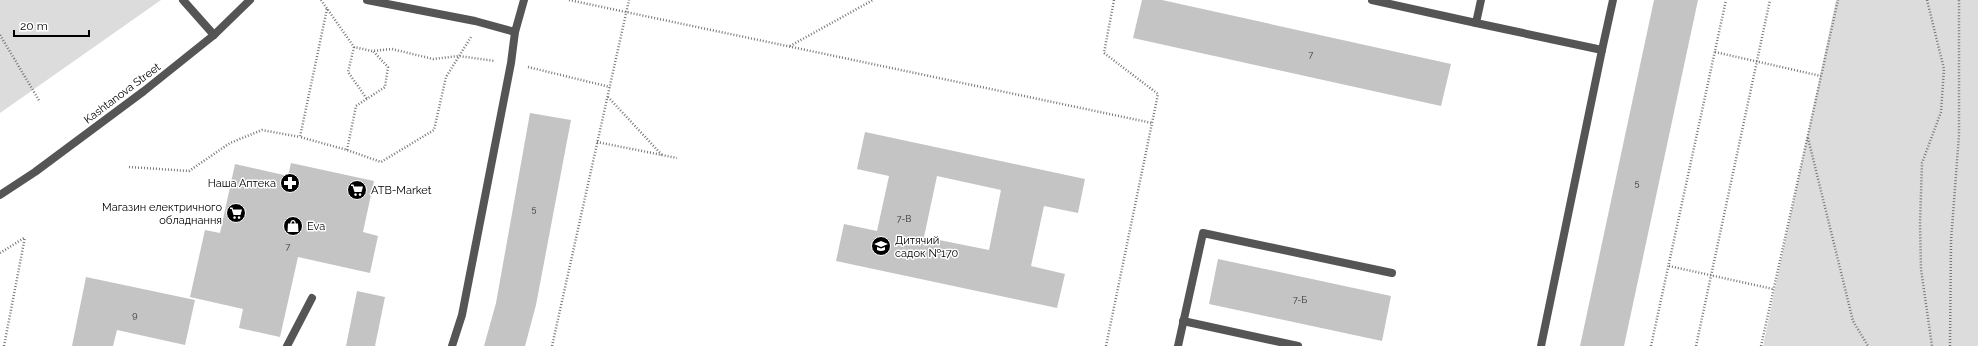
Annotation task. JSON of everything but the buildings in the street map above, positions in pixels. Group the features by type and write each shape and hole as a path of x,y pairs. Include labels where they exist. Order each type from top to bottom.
{"street":[{"path":"183,0 214,35"},
{"name":"Kashtanova Street","path":"0,195 35,172 138,95 214,35 250,0"},
{"path":"367,0 475,21 515,32"},
{"path":"452,346 462,315 511,63 515,32 524,0"},
{"path":"1372,0 1602,50"},
{"path":"1476,23 1481,0"},
{"path":"1541,346 1613,0"},
{"path":"1178,346 1203,233 1392,273"},
{"path":"287,346 312,298"},
{"path":"1183,321 1298,346"}],"path":[{"path":"321,0 354,48 372,51 392,48 433,59 459,56 511,63 610,87"},
{"path":"569,0 1152,123"},
{"path":"552,346 629,0"},
{"path":"789,46 873,0"},
{"path":"1106,346 1158,94 1104,53 1114,0"},
{"path":"1651,346 1726,0"},
{"path":"1696,346 1770,0"},
{"path":"1761,346 1838,0"},
{"path":"1927,0 1944,69 1941,112 1922,162 1920,224 1921,269 1932,346"},
{"path":"1950,346 1951,241 1959,135 1959,0"},
{"path":"300,138 327,9"},
{"path":"129,167 189,171 230,143 262,130 346,150 381,162 434,130 446,77 473,33 475,21"},
{"path":"0,34 40,102"},
{"path":"354,48 348,72 367,99"},
{"path":"346,150 356,106 385,87 388,67 372,51"},
{"path":"1715,52 1821,76"},
{"path":"607,97 662,156"},
{"path":"1808,136 1853,321 1868,346"},
{"path":"597,142 678,158"},
{"path":"0,253 25,237 4,346"},
{"path":"1669,266 1773,289"}],"shaded area":[{"path":"0,0 161,0 0,113"},
{"path":"1836,0 1978,0 1978,346 1763,346"}],"place":[{"name":"Наша Аптека","path":"290,183"},
{"name":"ATB-Market","path":"357,190"},
{"name":"Магазин електричного обладнання","path":"236,213"},
{"name":"Eva","path":"293,226"},
{"name":"Дитячий садок №170","path":"881,246"}]}
